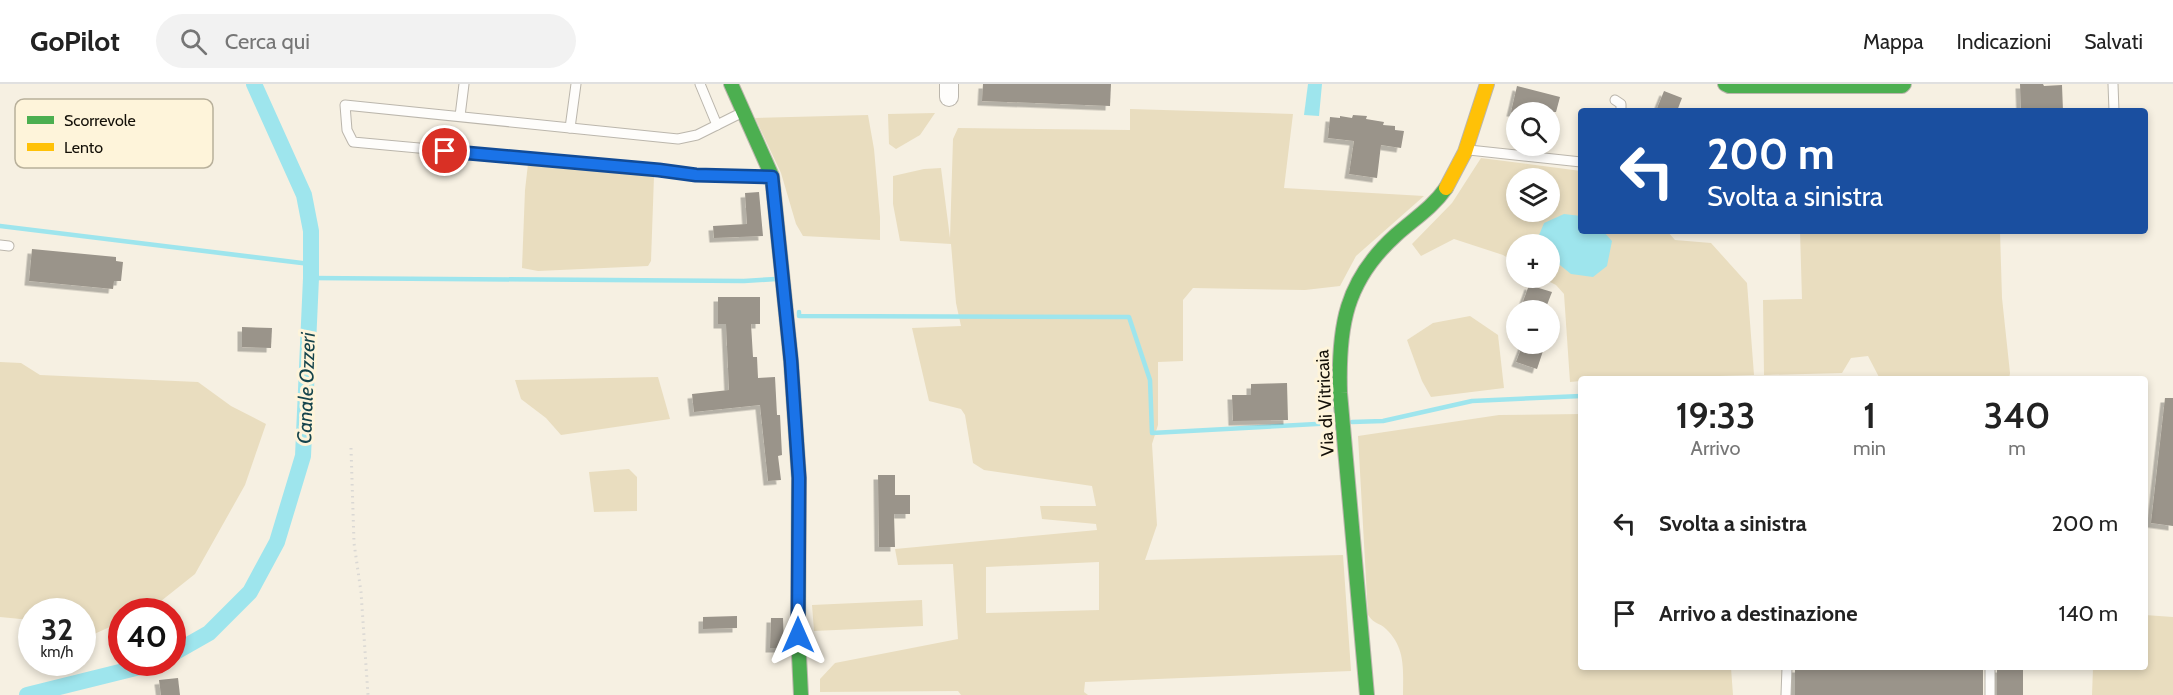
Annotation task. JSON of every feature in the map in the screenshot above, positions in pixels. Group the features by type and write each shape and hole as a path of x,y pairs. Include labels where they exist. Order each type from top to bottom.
{"street":[{"path":"731,84 772,177 791,361 799,478 798,635 801,695"},
{"name":"Via di Vitricaia","path":"1367,695 1341,409 1338,357 1342,326 1349,295 1366,267 1395,237 1437,200 1455,175 1466,150 1487,84"},
{"path":"1725,84 1729,86 1902,87 1904,84"}],"lane":[{"path":"460,116 464,84"},
{"path":"570,128 576,84"},
{"path":"700,84 717,125"},
{"path":"2112,84 2114,108"},
{"path":"1615,100 1621,104 1621,108"},
{"path":"743,112 697,135 678,139 345,105 347,130 353,142 696,175 772,177"},
{"path":"1466,150 1578,162"},
{"path":"1786,695 1787,670"},
{"path":"1990,670 1990,695"}],"path":[{"path":"351,448 354,543 361,592 368,695"}],"shaded area":[{"path":"1130,109 1293,114 1284,188 1424,196 1356,256 1340,286 1305,290 1193,288 1183,300 1183,361 1158,362 1158,425 1152,444 1157,525 1145,560 1343,555 1351,671 1085,682 1084,692 1088,695 961,695 958,691 820,692 820,679 835,663 958,639 953,564 898,565 895,549 1097,530 1096,524 1042,519 1040,506 1096,506 1092,486 984,470 973,463 965,415 961,409 929,401 912,328 961,326 956,303 951,244 900,241 893,204 893,176 924,169 941,168 950,238 953,139 958,128 1130,130","holes":["1099,562 1099,610 986,613 986,567"]},
{"path":"935,113 920,135 896,149 889,144 888,114"},
{"path":"868,115 874,149 880,240 803,236 796,224 781,173 755,118"},
{"path":"1481,158 1558,168 1506,168 1506,222 1560,222 1560,168 1578,171 1578,234 1670,234 1675,240 1711,243 1747,283 1754,375 1578,376 1578,381 1570,382 1564,294 1559,288 1560,234 1506,234 1506,257 1454,239 1421,256 1412,244 1452,203"},
{"path":"528,164 654,176 651,261 648,266 538,271 522,268"},
{"path":"1800,234 2000,234 2002,298 2010,376 1878,376 1868,356 1851,358 1842,373 1764,375 1763,300 1802,299"},
{"path":"1470,316 1498,335 1504,388 1431,397 1422,381 1407,340 1433,323"},
{"path":"0,362 21,363 40,375 198,382 231,406 266,424 245,485 195,574 165,598 108,598 108,628 96,633 96,598 18,598 18,619 0,617"},
{"path":"658,377 670,419 561,435 546,418 521,399 515,380"},
{"path":"1578,414 1578,670 1731,670 1733,695 1403,695 1402,660 1397,644 1386,629 1368,615 1358,436 1499,415"},
{"path":"629,469 637,477 637,511 594,512 589,472"},
{"path":"922,600 923,626 814,631 812,605"},
{"path":"2148,615 2173,617 2173,695 2092,695 2093,670 2148,670"}],"water":[{"path":"1308,84 1322,84 1319,116 1304,115"},
{"path":"1564,214 1578,216 1578,234 1606,234 1612,241 1607,266 1593,277 1571,274 1560,265 1560,234 1539,234 1544,223 1560,222 1560,216"}],"building":[{"path":"983,84 1111,84 1110,106 982,101"},
{"path":"2020,84 2062,85 2063,108 2021,108"},
{"path":"1517,86 1560,97 1559,102 1513,102"},
{"path":"1664,91 1682,98 1678,108 1657,108"},
{"path":"1353,115 1367,116 1366,119 1384,122 1383,125 1395,126 1395,130 1404,131 1401,148 1381,145 1377,178 1349,174 1354,141 1328,138 1330,117 1352,118"},
{"path":"759,192 763,236 714,238 713,226 747,224 745,193"},
{"path":"32,249 116,257 116,261 123,262 121,281 114,281 113,289 29,281"},
{"path":"1528,288 1552,292 1549,300 1524,300"},
{"path":"718,297 760,297 760,324 751,324 753,357 757,357 758,378 775,377 777,415 780,415 782,455 778,456 781,480 768,481 760,405 694,412 692,394 729,390 726,324 718,324"},
{"path":"242,327 272,328 271,348 242,347"},
{"path":"1519,354 1542,354 1537,369 1516,362"},
{"path":"1287,383 1288,420 1233,421 1232,395 1251,395 1251,384"},
{"path":"2165,398 2173,398 2173,526 2151,523"},
{"path":"878,475 895,475 895,495 910,495 910,514 894,514 895,547 879,547"},
{"path":"737,616 737,628 703,629 703,617"},
{"path":"771,618 783,618 784,648 770,648"},
{"path":"1795,670 1983,670 1983,695 1795,695"},
{"path":"1997,670 2023,670 2023,695 1997,695"},
{"path":"178,678 180,695 161,695 159,680"}],"waterway":[{"name":"Canale Ozzeri","path":"186,646 209,633 250,592 277,542 303,456 311,231 304,195 254,84"},
{"path":"0,226 310,264"},
{"path":"311,278 744,281 776,279"},
{"path":"799,312 799,316 1129,317 1150,380 1152,433 1335,423"},
{"path":"1352,422 1383,421 1472,401 1578,396"},
{"name":"Canale Ozzeri","path":"27,695 108,675"}],"traffic: fast":[{"path":"731,84 772,176 791,361 799,478 798,635 801,695"},
{"path":"1725,84 1729,86 1902,86 1904,84"},
{"path":"1367,695 1340,393 1343,326 1355,288 1365,270 1379,252 1429,207 1446,188"}],"traffic: slow":[{"path":"1446,188 1465,152 1487,84"}],"route":[{"path":"445,151 696,175 772,177 791,361 799,478 798,635"}]}
